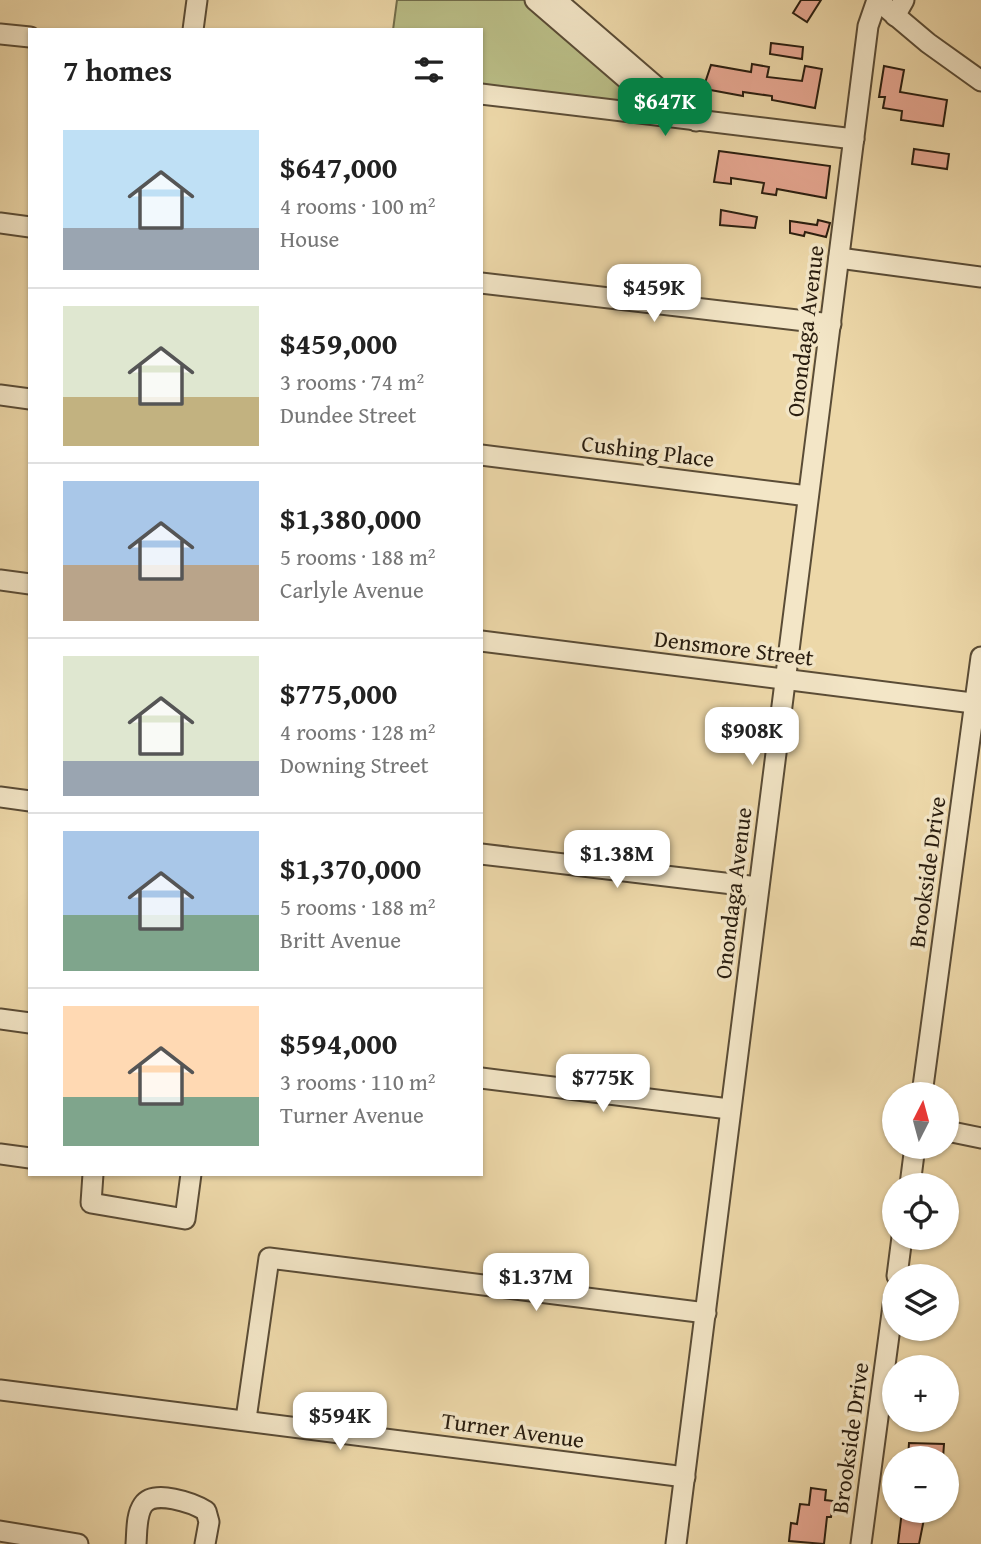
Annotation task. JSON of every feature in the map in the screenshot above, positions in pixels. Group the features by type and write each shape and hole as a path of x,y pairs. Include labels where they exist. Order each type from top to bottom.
{"street":[{"path":"193,28 197,0"},
{"path":"535,0 672,118"},
{"path":"556,0 696,121"},
{"path":"889,4 964,71 981,81"},
{"name":"Onondaga Avenue","path":"676,1544 868,26 889,4"},
{"path":"0,34 28,37"},
{"path":"483,94 853,139"},
{"path":"0,223 28,227"},
{"path":"839,258 981,277"},
{"path":"483,283 831,324"},
{"path":"0,395 28,399"},
{"name":"Cushing Place","path":"483,455 808,496"},
{"path":"0,580 28,584"},
{"name":"Densmore Street","path":"483,641 978,704"},
{"name":"Brookside Drive","path":"924,1082 978,704 981,657"},
{"path":"0,797 28,800"},
{"path":"483,854 758,887"},
{"path":"0,1019 28,1023"},
{"path":"483,1078 729,1109"},
{"path":"959,1133 981,1138"},
{"path":"0,1154 28,1158"},
{"path":"93,1176 91,1203 185,1219 191,1176"},
{"path":"246,1419 269,1258 706,1313"},
{"name":"Brookside Drive","path":"861,1544 888,1341"},
{"name":"Turner Avenue","path":"0,1390 246,1419 524,1458 685,1476"},
{"path":"136,1544 139,1516 144,1504 151,1499 172,1498 195,1504 206,1511 209,1522 205,1544"},
{"path":"0,1531 78,1544"}],"green space":[{"path":"397,0 525,0 635,94 636,101 634,103 483,85 483,28 393,28"}],"building":[{"path":"801,0 821,0 807,22 793,13"},
{"path":"771,43 803,47 802,59 770,54"},
{"path":"752,64 769,67 767,77 802,81 805,66 822,69 815,108 772,100 772,96 743,92 743,96 705,89 711,65 751,72"},
{"path":"884,66 904,70 900,92 947,100 943,126 901,120 902,111 883,108 885,97 879,97"},
{"path":"914,149 949,154 947,169 912,164"},
{"path":"719,151 830,166 826,198 777,189 776,195 762,193 764,183 731,178 731,184 714,182"},
{"path":"721,210 757,217 755,228 720,225"},
{"path":"818,220 830,223 826,237 805,232 804,236 790,233 790,221 817,225"},
{"path":"909,1443 944,1444 944,1446 909,1446"},
{"path":"811,1488 826,1490 825,1500 834,1501 831,1517 827,1517 824,1544 789,1541 791,1523 797,1524 800,1504 809,1505"},
{"path":"901,1523 923,1523 919,1544 898,1544"}]}
